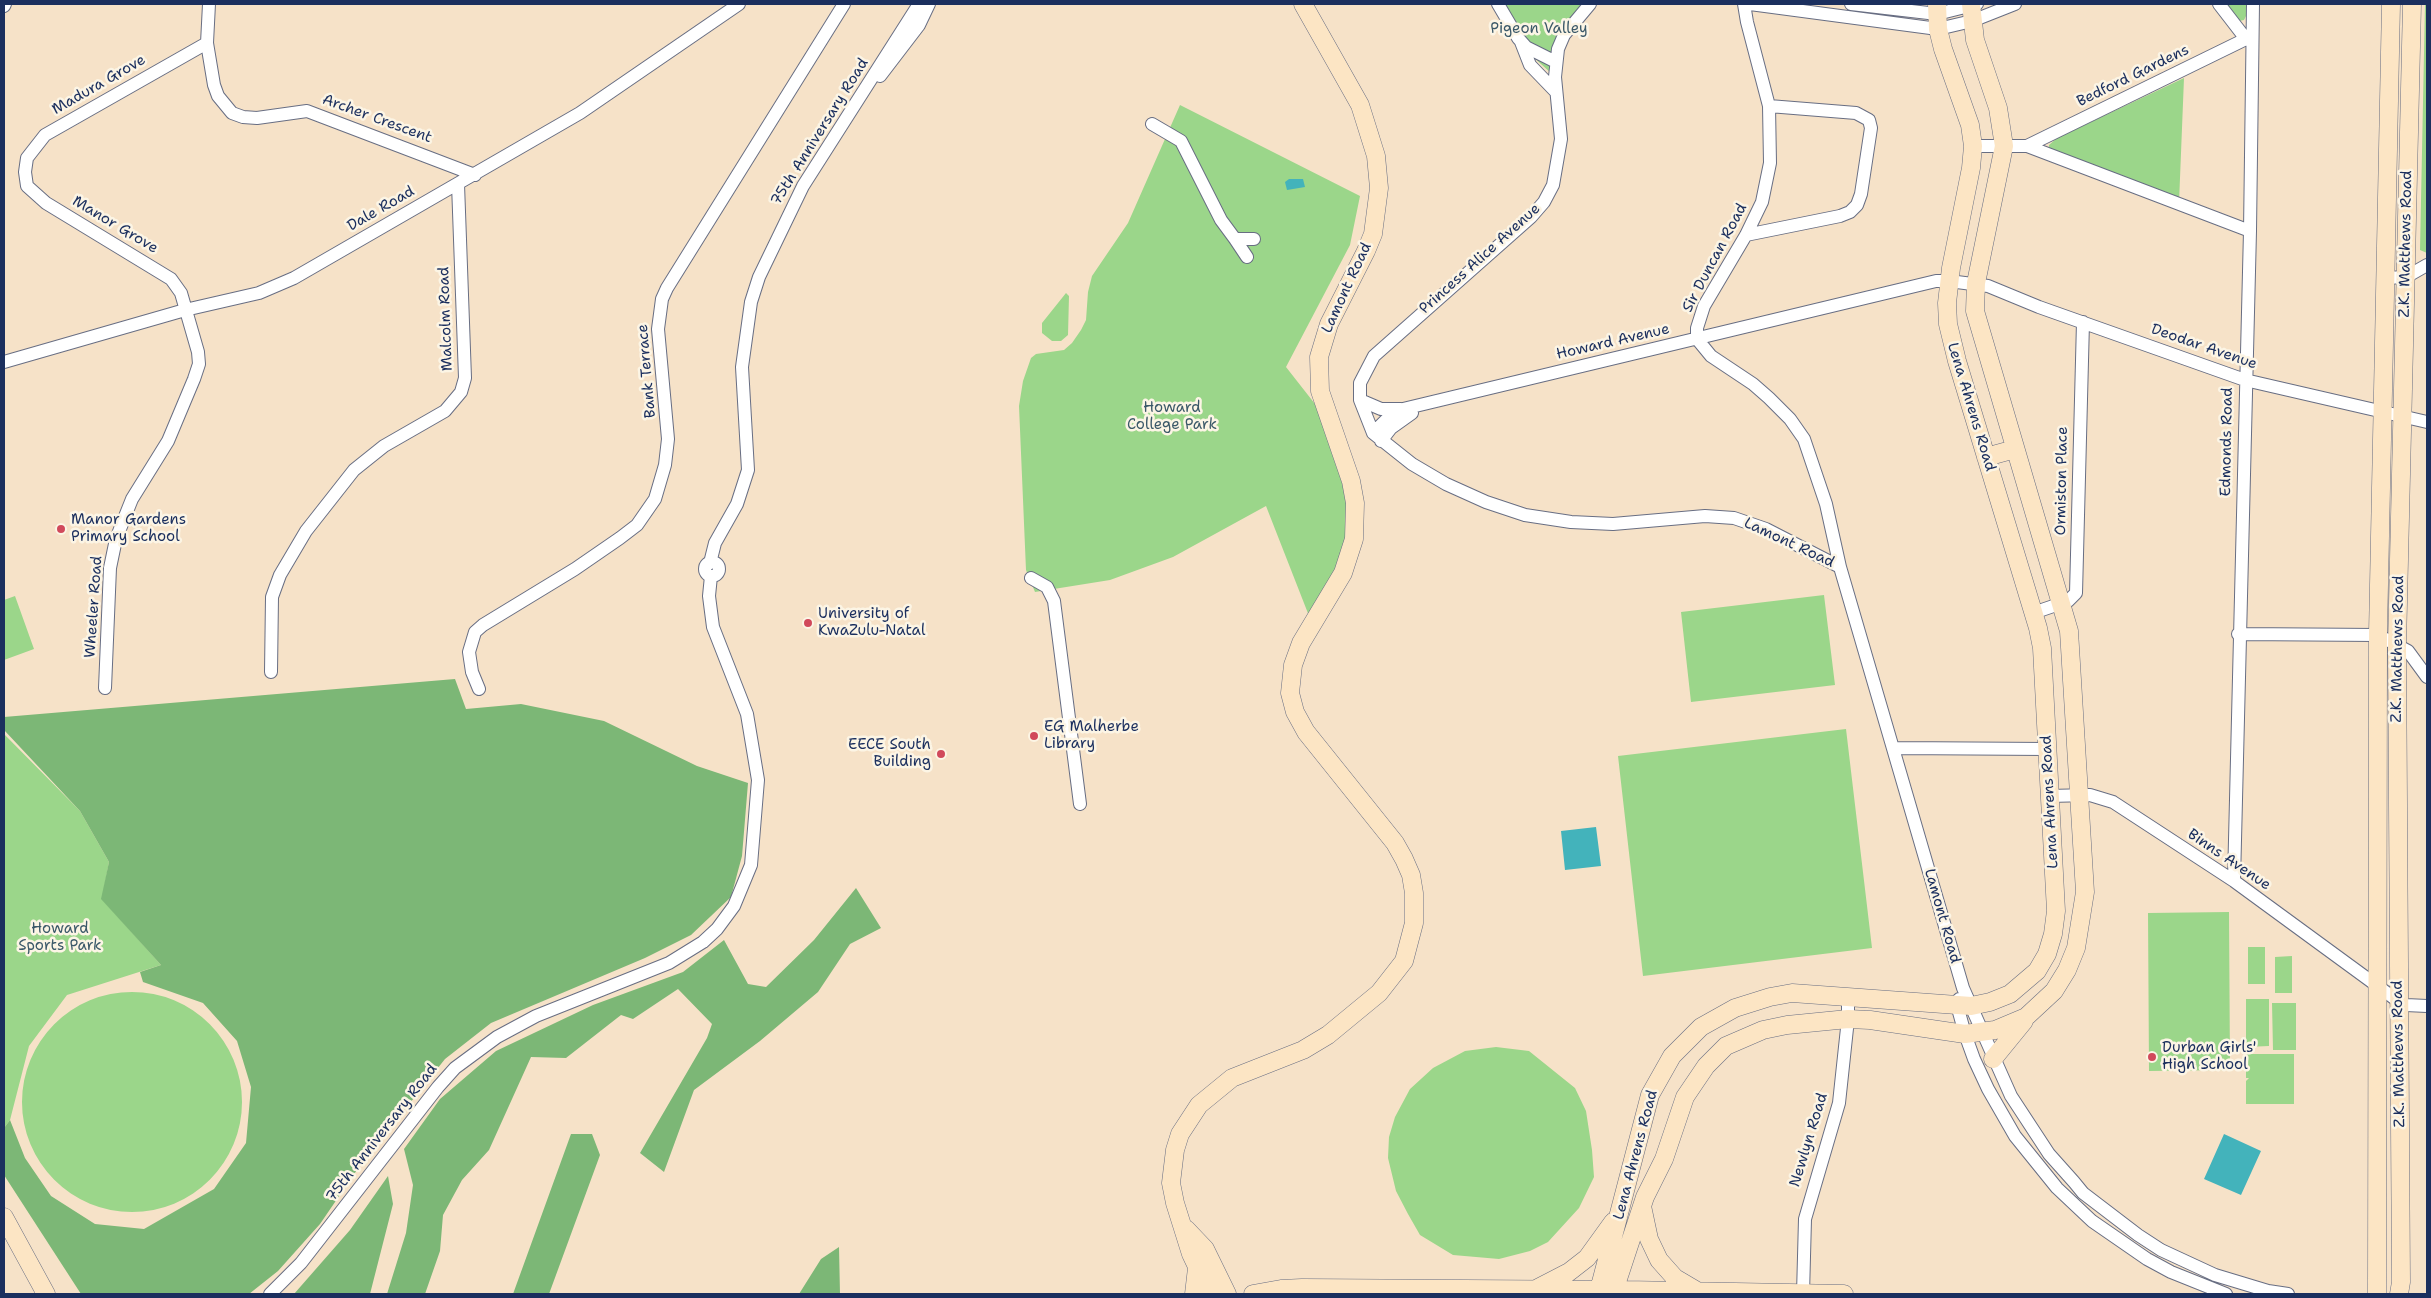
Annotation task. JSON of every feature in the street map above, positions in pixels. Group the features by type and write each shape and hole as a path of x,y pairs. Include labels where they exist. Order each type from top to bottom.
{"main road":[{"name":"Lamont Road","path":"1184,1227 1175,1203 1171,1183 1173,1164 1180,1134 1199,1105 1232,1078 1303,1050 1354,1016 1380,993 1404,961 1411,941 1414,923 1414,893 1411,875 1395,842 1306,732 1295,712 1290,692 1293,665 1301,643 1343,573 1354,540 1355,503 1351,481 1320,392 1319,357 1329,324 1373,234 1379,188 1376,156 1360,105 1303,4"},
{"name":"Z.K. Matthews Road","path":"2376,1294 2378,635 2391,4"},
{"name":"Z.K. Matthews Road","path":"2399,1294 2401,1282 2397,645 2412,4"},
{"name":"Lena Ahrens Road","path":"1606,1292 1660,1167 1685,1097 1706,1066 1726,1046 1763,1030 1787,1025 1848,1020 1870,1020 1974,1033 2012,1024 2033,1011 2054,991 2067,970 2076,948 2085,892 2069,630 1975,311 1976,282 2004,146 1998,108 1975,40 1973,9"},
{"name":"Lena Ahrens Road","path":"1606,1292 1622,1207 1650,1095 1658,1077 1672,1056 1701,1027 1735,1008 1770,997 1792,993 1964,1005 1990,1002 2010,994 2036,971 2047,954 2053,934 2056,910 2042,648 1950,338 1947,303 1971,168 1973,146 1970,125 1943,50 1938,15"},
{"path":"1986,457 2015,449"},
{"path":"2378,871 2398,872"},
{"path":"1993,1059 2033,1011"},
{"path":"2377,1150 2400,1149"},
{"path":"1634,1159 1660,1167"},
{"path":"1642,1206 1649,1239 1659,1260 1675,1278 1699,1292"},
{"path":"1534,1290 1555,1281 1587,1258 1602,1239 1622,1207"},
{"path":"4,1217 46,1294"},
{"path":"1184,1227 1191,1254 1210,1294"},
{"path":"1184,1227 1205,1249 1227,1294"},
{"path":"1194,1294 1197,1267"},
{"path":"1253,1294 1281,1289 1302,1288 1485,1292 1534,1290 1844,1294"}],"street":[{"name":"Archer Crescent","path":"209,4 206,21 207,43 218,96 232,113 243,117 257,118 307,111 475,175"},
{"name":"Dale Road","path":"4,362 185,310 259,293 294,278 580,113 739,4"},
{"name":"Bank Terrace","path":"478,689 472,672 469,652 475,632 620,538 637,525 655,499 665,465 668,439 658,329 662,299 844,4"},
{"name":"75th Anniversary Road","path":"270,1294 301,1263 438,1087 455,1068 497,1038 536,1016 669,964 703,942 717,929 734,906 751,866 758,780 747,714 713,627 709,596 711,576 718,571 713,563 715,543 737,504 748,470 742,367 751,302 759,277 803,186 919,4"},
{"path":"862,95 892,62 919,24 929,4"},
{"path":"1498,4 1521,42 1530,65 1556,92"},
{"name":"Princess Alice Avenue","path":"1360,400 1360,383 1374,356 1524,223 1544,202 1553,185 1561,139 1556,92 1558,49 1564,35 1590,4"},
{"name":"Sir Duncan Road","path":"1696,339 1697,328 1704,306 1746,235 1762,202 1770,163 1769,106 1744,4"},
{"path":"1750,4 1938,15 2015,4"},
{"path":"1851,4 1938,15"},
{"path":"2219,4 2249,37"},
{"name":"Edmonds Road","path":"2234,881 2238,634 2250,232 2249,37 2253,4"},
{"name":"Bedford Gardens","path":"2027,146 2249,37"},
{"path":"1521,42 1532,52 1556,62"},
{"name":"Madura Grove","path":"25,172 27,158 45,135 207,43"},
{"path":"1746,235 1840,216 1850,212 1857,205 1862,194 1871,128 1869,120 1856,113 1769,106"},
{"path":"1152,124 1181,141 1221,220 1247,257"},
{"name":"Bedford Gardens","path":"1973,146 2027,146 2250,232"},
{"name":"Manor Grove","path":"25,172 27,186 46,203 171,279 181,293 185,310"},
{"name":"Malcolm Road","path":"271,672 272,597 280,575 306,530 354,470 384,446 445,411 461,392 465,378 458,184"},
{"path":"1234,239 1254,239"},
{"path":"2385,278 2406,277 2427,266"},
{"name":"Howard Avenue","path":"1360,400 1381,409 1403,409 1936,281 1976,282"},
{"name":"Deodar Avenue","path":"1976,282 2245,380 2427,422"},
{"name":"Wheeler Road","path":"105,688 110,568 116,539 132,499 168,441 199,364 195,339 185,310"},
{"name":"Ormiston Place","path":"2033,613 2068,601 2076,593 2083,322"},
{"path":"1696,339 1711,356 1753,384 1769,398 1804,438 1826,504 1840,567"},
{"path":"1360,400 1377,437"},
{"name":"Howard Avenue","path":"1377,437 1402,419 1430,403"},
{"name":"Howard Avenue","path":"1377,437 1388,418 1403,409"},
{"name":"Lamont Road","path":"1377,437 1412,464 1446,484 1486,502 1525,515 1571,522 1613,524 1705,516 1734,518 1766,529 1840,567 1963,988 1964,1005"},
{"path":"1031,578 1047,587 1054,601 1080,804"},
{"path":"2238,634 2378,635 2408,651 2427,677"},
{"path":"1894,748 2048,748"},
{"name":"Binns Avenue","path":"2049,796 2080,795 2102,797 2113,802 2234,881 2398,1001"},
{"name":"Newlyn Road","path":"1804,1294 1804,1219 1839,1103 1848,1020 1848,996"},
{"path":"2398,1001 2406,1005 2427,1006"},
{"path":"1964,1005 1974,1033 1993,1059 2011,1096 2033,1132 2083,1193 2118,1221 2161,1250 2244,1289 2288,1294"},
{"path":"1974,1033 1974,1059 2002,1115 2037,1166 2057,1188 2092,1221 2154,1263 2194,1282 2226,1294"},
{"path":"2057,1188 2069,1177"},
{"path":"2154,1263 2161,1250"}],"green space":[{"name":"Pigeon Valley","path":"1496,4 1592,4 1579,14 1552,74 1520,45"},
{"path":"2223,4 2247,4 2247,14 2244,20 2239,21"},
{"path":"2425,4 2427,4 2427,253 2420,250"},
{"path":"2184,78 2179,203 2049,149 2049,145 2057,138"},
{"name":"Howard College Park","path":"1180,105 1360,196 1350,245 1286,367 1315,404 1342,464 1349,505 1348,541 1327,594 1311,621 1266,506 1173,557 1110,580 1035,592 1026,570 1019,406 1023,381 1031,358 1036,354 1064,350 1072,343 1081,330 1086,320 1088,292 1092,276 1128,223"},
{"path":"1066,293 1069,296 1068,335 1061,341 1052,341 1042,333 1042,323"},
{"path":"1824,595 1835,685 1691,702 1681,612"},
{"path":"15,596 34,649 4,660 4,600"},
{"path":"455,679 466,709 521,704 604,721 697,766 748,783 742,856 731,897 691,935 645,958 491,1023 445,1059 359,1167 320,1224 278,1271 249,1294 81,1294 4,1175 4,1128 10,1120 25,1158 51,1196 95,1224 144,1229 214,1189 246,1143 251,1087 237,1041 203,1003 143,982 140,972 161,965 101,899 109,862 80,811 4,730 4,717"},
{"path":"1846,729 1872,948 1643,976 1618,756"},
{"name":"Howard Sports Park","path":"4,734 80,811 109,862 102,899 161,965 67,995 29,1046 10,1120 4,1128"},
{"path":"856,888 881,928 850,944 818,992 760,1041 694,1090 664,1172 640,1153 707,1038 712,1024 678,989 633,1019 621,1015 566,1058 531,1057 489,1150 462,1180 443,1215 440,1251 425,1294 387,1294 406,1233 413,1185 404,1149 440,1099 496,1051 593,1005 683,972 724,940 748,984 766,987 814,940"},
{"path":"2229,912 2230,1070 2149,1071 2148,913"},
{"path":"2248,947 2265,947 2265,984 2248,984"},
{"path":"2292,956 2292,993 2275,993 2275,957"},
{"path":"121,992 143,992 174,1000 193,1010 210,1024 224,1041 234,1060 242,1091 242,1113 234,1144 224,1163 210,1180 193,1194 174,1204 143,1212 121,1212 90,1204 80,1199 62,1187 47,1172 30,1144 22,1113 22,1091 30,1060 35,1050 47,1032 62,1017 90,1000"},
{"path":"2246,999 2269,999 2269,1046 2246,1047"},
{"path":"2272,1003 2296,1003 2296,1050 2273,1050"},
{"path":"1496,1047 1529,1051 1575,1088 1586,1111 1594,1177 1579,1208 1548,1242 1530,1251 1499,1259 1453,1255 1420,1235 1408,1214 1396,1191 1388,1158 1389,1137 1395,1117 1410,1089 1433,1068 1465,1051"},
{"path":"2246,1054 2294,1054 2294,1104 2246,1104 2246,1081 2249,1078 2246,1078"},
{"path":"571,1134 592,1134 600,1155 549,1294 513,1294"},
{"path":"388,1176 393,1204 370,1294 294,1294 350,1230"},
{"path":"839,1247 840,1294 799,1294 821,1259"}],"water":[{"path":"1289,179 1303,179 1305,187 1287,190 1285,182"},
{"path":"1596,827 1601,866 1565,870 1561,831"},
{"path":"2224,1134 2261,1151 2241,1195 2204,1179"}],"place":[{"name":"Manor Gardens Primary School","path":"61,529"},
{"name":"University of KwaZulu-Natal","path":"808,623"},
{"name":"EG Malherbe Library","path":"1034,736"},
{"name":"EECE South Building","path":"941,754"},
{"name":"Durban Girls' High School","path":"2152,1057"}]}
